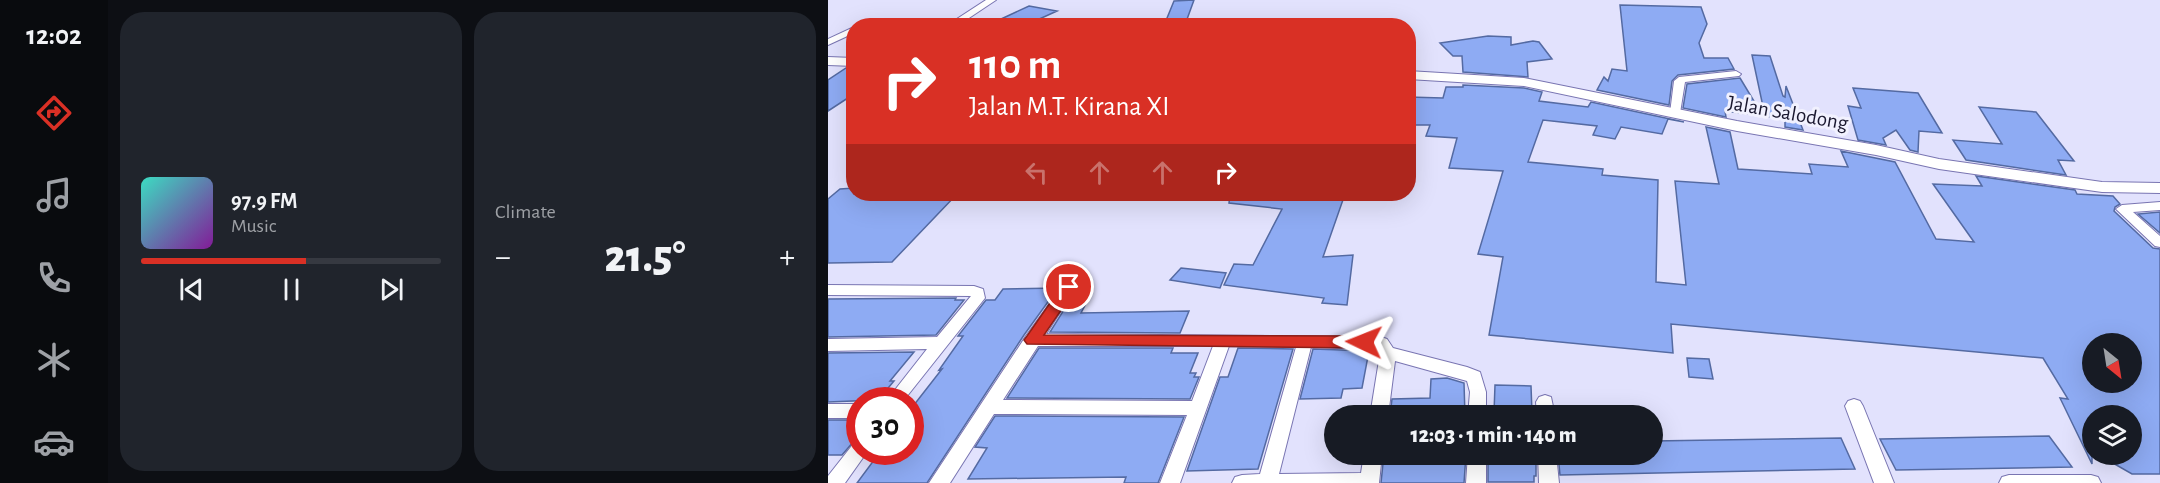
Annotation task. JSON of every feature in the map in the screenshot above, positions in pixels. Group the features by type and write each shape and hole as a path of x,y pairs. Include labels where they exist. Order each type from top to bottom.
{"street":[{"path":"963,18 992,0"},
{"path":"828,42 846,31"},
{"path":"828,61 846,62"},
{"path":"1675,113 1679,81 1682,79 1736,74"},
{"name":"Jalan Salodong","path":"1416,75 1524,82 1939,164 2102,187 2160,188"},
{"path":"2160,206 2122,209 2160,243"},
{"path":"939,483 1069,287"},
{"path":"828,290 976,291 978,298 905,387"},
{"path":"1032,340 1381,343 1388,353 1470,374 1476,379 1478,405"},
{"path":"1170,483 1223,341"},
{"path":"1268,482 1305,341"},
{"path":"828,345 941,343"},
{"path":"1381,405 1388,353"},
{"path":"1854,406 1884,483"},
{"path":"988,407 1198,408"},
{"path":"828,411 846,411"},
{"path":"834,483 847,465"},
{"path":"1242,483 1370,482 1372,465"},
{"path":"1476,483 1477,465"},
{"path":"1548,465 1549,483"},
{"path":"2008,483 2091,483"}],"building":[{"path":"1194,0 1187,18 1167,18 1174,1"},
{"path":"1620,5 1701,7 1707,24 1699,43 1704,58 1728,58 1734,69 1678,75 1672,81 1669,105 1597,90 1604,77 1608,81 1612,69 1627,71"},
{"path":"1029,6 1057,11 1042,18 1003,18"},
{"path":"1488,36 1511,37 1511,45 1539,42 1552,59 1527,62 1528,77 1463,72 1462,56 1453,56 1440,43"},
{"path":"1752,55 1770,56 1783,96 1785,97 1786,86 1803,130 1785,127 1785,119 1765,116"},
{"path":"846,68 846,99 828,111 828,80"},
{"path":"1740,78 1763,116 1725,111 1726,117 1683,108 1687,84"},
{"path":"1463,85 1524,88 1542,92 1539,101 1588,107 1591,102 1684,122 1668,119 1662,134 1621,127 1615,139 1593,135 1597,126 1543,120 1528,162 1603,169 1602,175 1658,180 1656,282 1686,285 1675,181 1719,184 1706,127 1730,132 1738,169 1812,174 1809,164 1848,167 1841,151 1895,162 1936,239 1974,242 1933,184 1982,186 1976,176 2075,190 2077,194 2113,196 2120,204 2115,207 2114,211 2153,248 2160,249 2160,474 2132,474 2116,465 2142,465 2142,405 2082,405 2082,443 2060,398 2068,399 2043,358 1671,324 1673,353 1489,335 1503,257 1478,254 1503,171 1449,168 1457,138 1426,136 1430,125 1416,125 1416,97 1443,98 1446,87 1463,87"},
{"path":"1853,88 1918,93 1942,133 1919,131 1918,152 1910,150 1896,130 1883,138 1886,145 1858,140 1848,106 1861,108"},
{"path":"1979,107 2036,112 2074,161 2058,160 2066,175 1966,160 1953,140 2002,144"},
{"path":"840,189 846,189 846,201 950,201 892,262 828,263 828,199"},
{"path":"1229,201 1343,201 1323,257 1353,255 1347,305 1322,303 1324,298 1224,285 1234,264 1253,265 1282,209 1229,203"},
{"path":"2160,212 2160,233 2138,214"},
{"path":"1181,268 1226,273 1220,288 1170,280"},
{"path":"1058,288 1024,335 927,483 857,483 870,465 924,465 924,392 963,336 958,336 986,300 995,300 1003,289"},
{"path":"1090,296 1081,313 1189,311 1180,333 1050,332 1072,297"},
{"path":"956,298 955,300 964,300 936,335 828,337 828,299"},
{"path":"1039,348 1173,348 1171,353 1198,353 1190,373 1196,373 1194,377 1199,377 1190,399 1007,398"},
{"path":"1238,348 1293,349 1258,469 1187,471 1220,377 1228,377"},
{"path":"1313,349 1369,351 1362,388 1343,389 1341,398 1300,399"},
{"path":"914,352 890,381 894,381 889,387 846,387 846,401 828,402 828,353"},
{"path":"1687,358 1709,359 1713,379 1689,377"},
{"path":"1447,378 1464,383 1465,405 1391,405 1392,399 1430,398 1431,379"},
{"path":"1495,385 1531,386 1532,405 1494,405"},
{"path":"995,416 1184,417 1158,483 1124,483 1126,477 968,479 987,448 975,447"},
{"path":"828,420 846,420 846,450 842,455 828,455"},
{"path":"2049,436 2072,467 1896,470 1880,439"},
{"path":"1841,438 1855,469 1560,475 1559,465 1663,465 1663,441"},
{"path":"1383,465 1465,465 1464,483 1381,483"},
{"path":"1488,465 1536,465 1534,482 1488,482"}],"route":[{"path":"1069,287 1032,340 1364,342"}]}
